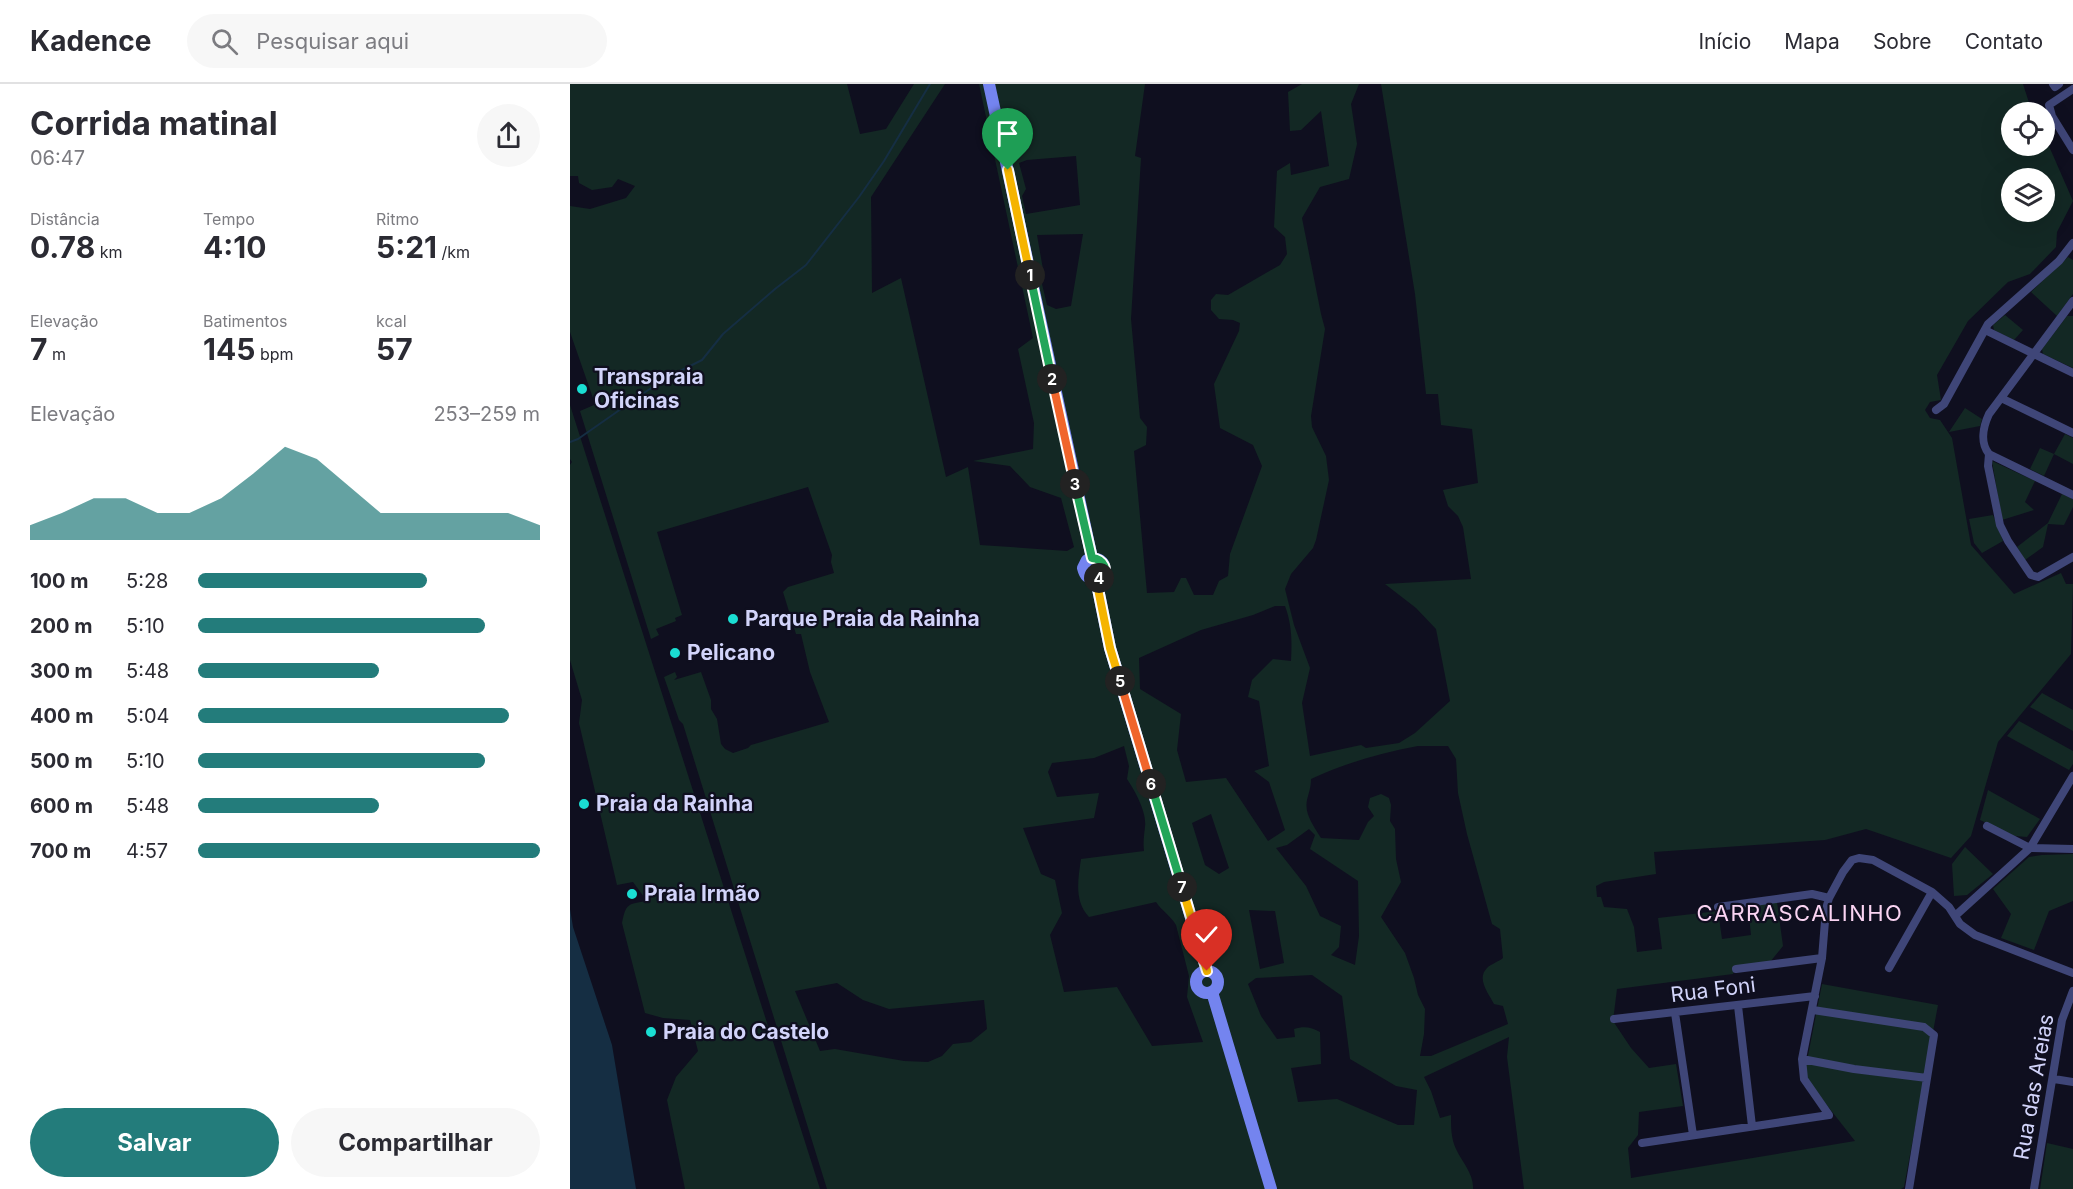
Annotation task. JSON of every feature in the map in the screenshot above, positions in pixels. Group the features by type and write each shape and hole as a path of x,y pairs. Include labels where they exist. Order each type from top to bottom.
{"main road":[{"path":"989,84 1092,558 1087,560 1083,568 1084,574 1090,579 1096,579 1110,648 1207,971 1212,972 1218,980 1217,987 1212,992 1271,1189"}],"street":[{"path":"2053,84 2055,87 2059,84"},
{"path":"2073,89 2049,105 2052,116 2073,150"},
{"path":"1936,410 1944,404 1985,330 1997,316 2059,261 2073,243"},
{"path":"2073,301 2070,311 1989,414 1983,440 1989,454 2073,495"},
{"path":"1985,330 2073,373"},
{"path":"2001,398 2073,434"},
{"path":"1989,454 1988,466 2000,525 2031,575 2038,577 2073,557"},
{"path":"1955,916 2030,848 2073,776"},
{"path":"1987,826 2030,848 2073,849"},
{"path":"1642,1143 1829,1115 1804,1079 1802,1059 1822,958 1824,921 1829,898 1847,865 1858,858 1881,863 1932,891 1941,898 1967,930 1975,935 2073,973"},
{"path":"1889,968 1932,891"},
{"path":"1718,907 1812,894 1829,898"},
{"path":"1736,969 1822,958"},
{"name":"Rua das Areias","path":"2034,1189 2062,1020 2073,992"},
{"name":"Rua Foni","path":"1614,1019 1815,996"},
{"path":"1738,1006 1752,1126"},
{"path":"1813,1010 1924,1027 1934,1035 1909,1189"},
{"path":"1675,1013 1693,1135"},
{"path":"1802,1059 1854,1070 1927,1078"},
{"path":"2054,1078 2073,1082"}],"green space":[{"path":"570,84 847,84 860,134 886,129 914,84 945,84 871,197 872,293 901,278 946,477 968,467 980,545 1067,551 1074,547 1061,498 1030,487 1010,466 973,461 1033,449 1034,423 1018,349 1033,338 979,84 1145,84 1135,156 1141,158 1131,319 1140,418 1147,427 1146,445 1134,451 1147,593 1174,592 1181,578 1186,578 1194,595 1213,595 1219,581 1228,576 1230,554 1262,466 1253,445 1220,428 1214,384 1239,331 1240,323 1219,319 1211,310 1211,300 1216,294 1228,295 1280,265 1287,254 1285,237 1274,227 1277,171 1290,163 1291,175 1329,166 1321,111 1301,130 1290,131 1288,92 1302,84 1359,84 1351,104 1357,144 1349,179 1320,187 1302,218 1325,329 1311,416 1312,427 1326,456 1329,480 1313,548 1291,574 1285,589 1294,625 1310,668 1302,703 1310,756 1361,745 1366,748 1399,743 1415,733 1450,701 1436,629 1416,608 1385,584 1471,579 1463,527 1458,516 1448,506 1443,490 1478,483 1472,429 1441,425 1438,394 1426,394 1415,294 1381,84 2023,84 2029,102 2001,102 2001,156 2053,156 2073,201 2057,232 2056,247 2030,274 2008,282 1968,321 1937,375 1941,400 1930,402 1925,410 1930,418 1940,420 1952,438 1971,545 2014,594 2061,573 2066,584 2073,584 2071,654 1998,742 1971,836 1951,858 1866,829 1825,840 1654,852 1656,874 1604,882 1596,886 1597,897 1601,897 1604,907 1627,909 1634,927 1637,952 1662,949 1658,918 1718,911 1722,939 1751,935 1748,906 1777,902 1783,946 1770,962 1735,966 1733,974 1617,989 1613,1021 1631,1048 1649,1068 1676,1064 1683,1106 1639,1112 1638,1135 1628,1148 1631,1178 1855,1141 1808,1081 1805,1071 1822,984 1938,1005 1904,1187 1901,1189 1524,1189 1507,1057 1509,1037 1424,1077 1440,1118 1451,1115 1453,1141 1470,1173 1473,1189 827,1189 683,724 679,720 664,677 675,672 677,677 674,680 701,672 711,700 711,709 717,719 721,744 733,753 751,745 829,722 810,672 801,634 796,634 783,592 788,587 834,573 832,555 808,487 657,532 682,615 675,618 676,621 656,629 659,635 651,639 580,411 594,405 594,401 570,332 570,206 590,209 626,198 635,186 618,179 612,187 592,190 579,183 578,176 570,176","holes":["1076,156 1080,205 1026,214 1022,196 1026,189 1019,163 1027,160","1083,234 1071,306 1056,309 1047,305 1042,284 1044,275 1037,235","1275,606 1285,606 1291,633 1291,661 1273,659 1252,680 1248,697 1259,701 1269,766 1254,771 1269,782 1285,830 1268,841 1226,778 1186,782 1177,750 1181,714 1140,689 1139,658 1201,630","1124,746 1129,766 1127,779 1144,815 1144,851 1081,859 1079,897 1089,917 1156,902 1172,919 1176,925 1189,976 1187,997 1203,1042 1152,1046 1117,987 1064,992 1050,935 1062,913 1055,880 1041,874 1023,828 1094,818 1099,793 1057,797 1048,772 1052,763 1094,758","1418,746 1448,746 1456,759 1458,793 1467,834 1492,924 1500,929 1503,958 1487,968 1483,982 1494,1004 1503,1006 1508,1024 1431,1056 1420,1056 1425,1009 1418,995 1414,978 1405,953 1381,917 1401,882 1396,859 1395,829 1390,821 1389,798 1381,794 1370,798 1368,807 1374,816 1368,822 1359,840 1321,838 1310,820 1306,805 1311,779 1350,763","1211,814 1229,868 1219,874 1205,865 1192,823","1309,829 1315,835 1310,849 1358,881 1359,936 1355,965 1331,955 1339,947 1341,926 1320,916 1306,886 1276,848 1287,845","1249,910 1275,911 1284,963 1260,969","1312,975 1342,996 1350,1059 1396,1086 1417,1090 1414,1125 1398,1125 1337,1099 1298,1102 1291,1068 1321,1064 1320,1032 1310,1028 1294,1029 1295,1037 1277,1039 1261,1016 1248,984 1256,978","837,983 863,1000 889,1009 984,1000 987,1029 971,1042 953,1044 942,1056 928,1062 904,1061 835,1049 820,1051 795,991"]},
{"path":"2068,257 2073,260 2073,294 2057,316 2031,292"},
{"path":"2005,315 2023,330 2014,340 1994,330 1993,325"},
{"path":"2067,316 2073,316 2073,368 2043,354 2042,349"},
{"path":"570,405 820,1189 685,1189 667,1100 676,1077 698,1051 690,1020 663,1018 645,1013 622,923 629,906 647,901 633,882 617,885 579,723 582,700 570,660 570,465 572,462 570,459"},
{"path":"1965,408 1982,419 1980,426 1949,432"},
{"path":"2065,434 2073,438 2073,464 2054,454"},
{"path":"2040,448 2054,454 2044,476 2030,469"},
{"path":"1992,461 2035,481 2025,502 2034,510 2002,520"},
{"path":"2062,494 2073,499 2073,507 2064,525 2048,524 2043,547 2025,560 2017,547 2048,523"},
{"path":"1993,515 2003,541 1982,553 1974,543 1969,519"},
{"path":"2042,693 2073,710 2073,731 2030,707"},
{"path":"2019,721 2073,751 2073,764 2069,770 2007,736"},
{"path":"1988,790 2040,819 2027,837 2015,836 1980,820"},
{"path":"1965,847 1993,874 1967,895 1954,896 1952,864"},
{"path":"2073,854 2073,901 2049,911 2034,950 2001,938 2011,914 1993,889 2029,857"},
{"path":"2047,1143 2073,1149 2073,1189 2040,1189"}],"water":[{"path":"570,909 573,927 612,1045 636,1189 570,1189"}],"waterway":[{"path":"570,442 578,439 664,379 702,360 723,334 806,265 884,161 930,84"}],"place":[{"name":"Transpraia Oficinas","path":"582,389"},
{"name":"Parque Praia da Rainha","path":"733,619"},
{"name":"Pelicano","path":"675,653"},
{"name":"Praia da Rainha","path":"584,804"},
{"name":"Praia Irmão","path":"632,894"},
{"name":"Praia do Castelo","path":"651,1032"}],"district":[{"name":"CARRASCALINHO","path":"1800,913"}],"route":[{"path":"1008,170 1092,558 1098,558 1104,563 1105,570 1102,576 1096,579 1110,648 1207,971"}]}
